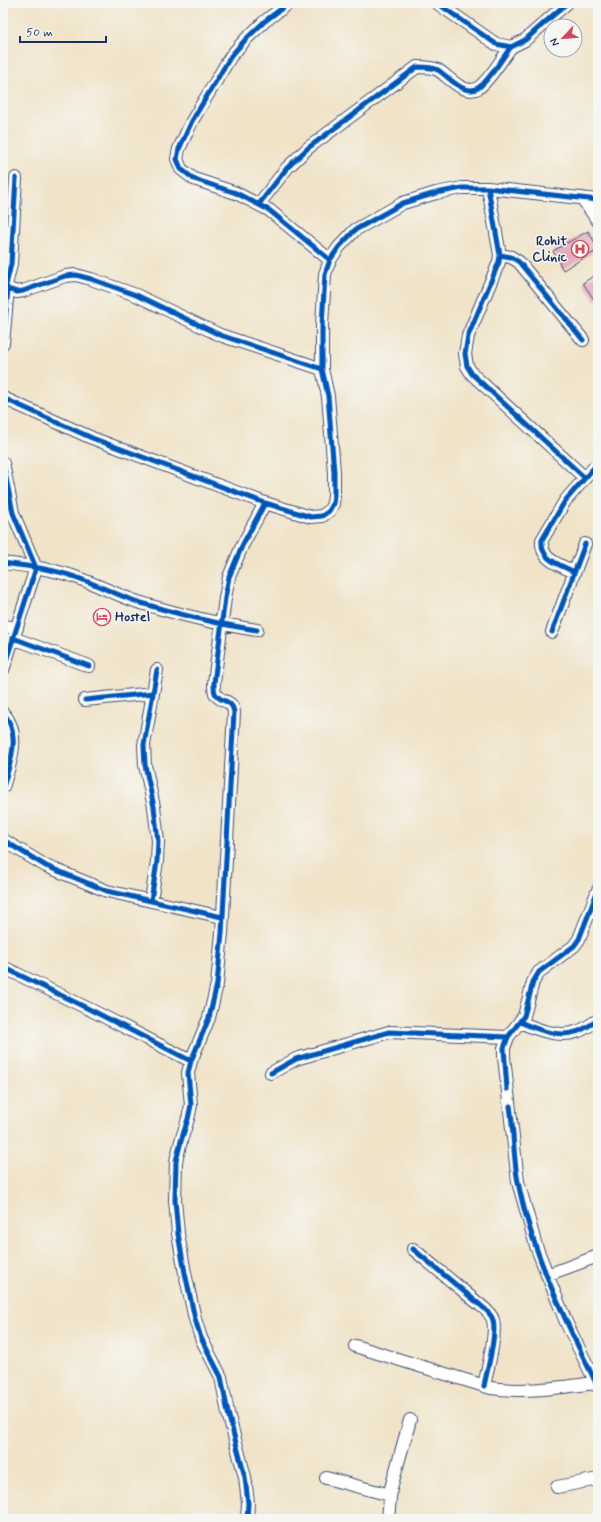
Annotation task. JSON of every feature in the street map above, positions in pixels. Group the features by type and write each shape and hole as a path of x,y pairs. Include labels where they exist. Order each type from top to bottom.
{"street":[{"path":"289,3 265,21 231,56 192,121 179,149 177,159 181,169 194,179 236,193 269,210 330,260"},
{"path":"437,3 496,44 511,47"},
{"path":"259,204 287,168 308,148 417,67 426,66 437,70 463,88 470,90 478,88 486,80 511,47 525,40 567,3"},
{"path":"3,343 6,286 11,264 16,178"},
{"path":"3,398 92,438 265,503 311,517 322,516 333,504 334,495 334,472 328,396 322,369 322,325 325,274 330,260 338,247 355,230 403,203 436,193 462,188 488,188 598,200"},
{"path":"488,188 500,255 499,262 468,336 464,354 467,366 472,374 585,478"},
{"path":"582,198 598,221"},
{"path":"500,255 511,257 519,262 583,340"},
{"path":"6,286 17,292 65,276 76,275 92,279 136,295 220,335 322,369"},
{"path":"574,572 546,557 542,547 542,540 565,501 598,463"},
{"path":"3,464 13,513 36,568 3,670"},
{"path":"247,1519 248,1503 245,1477 228,1413 221,1377 202,1338 195,1319 185,1273 178,1234 175,1200 175,1177 176,1161 191,1105 188,1073 191,1061 209,1018 217,984 234,712 231,704 219,698 215,693 214,683 225,598 235,561 265,503"},
{"path":"552,632 585,544"},
{"path":"3,563 36,568 77,577 136,601 168,611 222,624 257,630"},
{"path":"3,626 15,633 89,666"},
{"path":"151,901 157,861 158,841 154,807 144,755 144,745 157,670"},
{"path":"85,700 153,693"},
{"path":"3,713 8,718 12,728 13,741 11,762 3,787"},
{"path":"3,840 46,866 107,891 222,917"},
{"path":"354,1346 484,1386 506,1390 597,1385 593,1367 566,1322 536,1246 518,1182 507,1089 504,1048 508,1037 524,1016 533,982 539,972 574,946 579,939 598,890"},
{"path":"3,966 191,1061"},
{"path":"520,1022 541,1031 574,1033 598,1020"},
{"path":"271,1073 296,1060 389,1032 508,1037"},
{"path":"413,1249 487,1311 493,1319 494,1330 484,1386"},
{"path":"548,1275 598,1256"},
{"path":"388,1519 390,1495 410,1420"},
{"path":"326,1478 390,1495"},
{"path":"557,1487 598,1479"}],"building":[{"path":"588,231 598,250 563,270 553,251"},
{"path":"598,273 598,299 595,301 583,283"}],"cycle path":[{"path":"289,3 265,21 231,56 192,121 179,149 177,159 181,169 194,179 236,193 269,210 330,260"},
{"path":"437,3 496,44 511,47 525,40 567,3"},
{"path":"259,204 287,168 308,148 417,67 436,69 462,88 473,90 478,88 487,80 511,47"},
{"path":"6,285 11,264 16,178"},
{"path":"3,398 92,438 265,503 311,517 322,516 329,511 333,504 334,495 334,472 328,396 322,369 322,325 325,274 330,260 339,247 355,230 403,203 436,193 462,188 488,188 598,200"},
{"path":"488,188 500,255 499,262 468,336 465,354 467,366 472,374 585,478"},
{"path":"500,255 511,257 519,262 583,340"},
{"path":"8,289 17,292 23,291 65,276 76,275 136,295 220,335 322,369"},
{"path":"3,343 8,289 5,285"},
{"path":"3,463 13,513 36,568 3,670"},
{"path":"574,572 557,564 547,557 542,547 542,540 565,501 598,463"},
{"path":"247,1519 248,1503 245,1477 228,1413 221,1377 201,1338 195,1319 178,1234 175,1200 176,1161 191,1105 188,1073 191,1061 209,1018 217,984 222,933 234,712 233,708 228,702 217,696 214,691 214,683 229,577 242,546 265,503"},
{"path":"552,632 585,544"},
{"path":"3,563 60,572 130,599 182,615 257,630"},
{"path":"13,638 89,666"},
{"path":"151,901 157,861 158,841 154,807 145,765 144,745 157,670"},
{"path":"85,700 153,693"},
{"path":"3,713 9,721 13,739 13,749 9,769 3,787"},
{"path":"3,840 46,866 107,891 222,917"},
{"path":"507,1089 504,1048 508,1037 524,1016 533,982 539,972 574,946 579,939 598,890"},
{"path":"3,967 191,1061"},
{"path":"520,1022 547,1032 569,1034 579,1031 598,1020"},
{"path":"271,1073 296,1059 389,1032 508,1037"},
{"path":"510,1106 516,1173 524,1209 532,1235 562,1313 598,1387"},
{"path":"413,1249 485,1309 492,1317 494,1326 493,1343 484,1386"}],"place":[{"name":"Rohit Clinic","path":"580,249"},
{"name":"Hostel","path":"102,617"}]}
